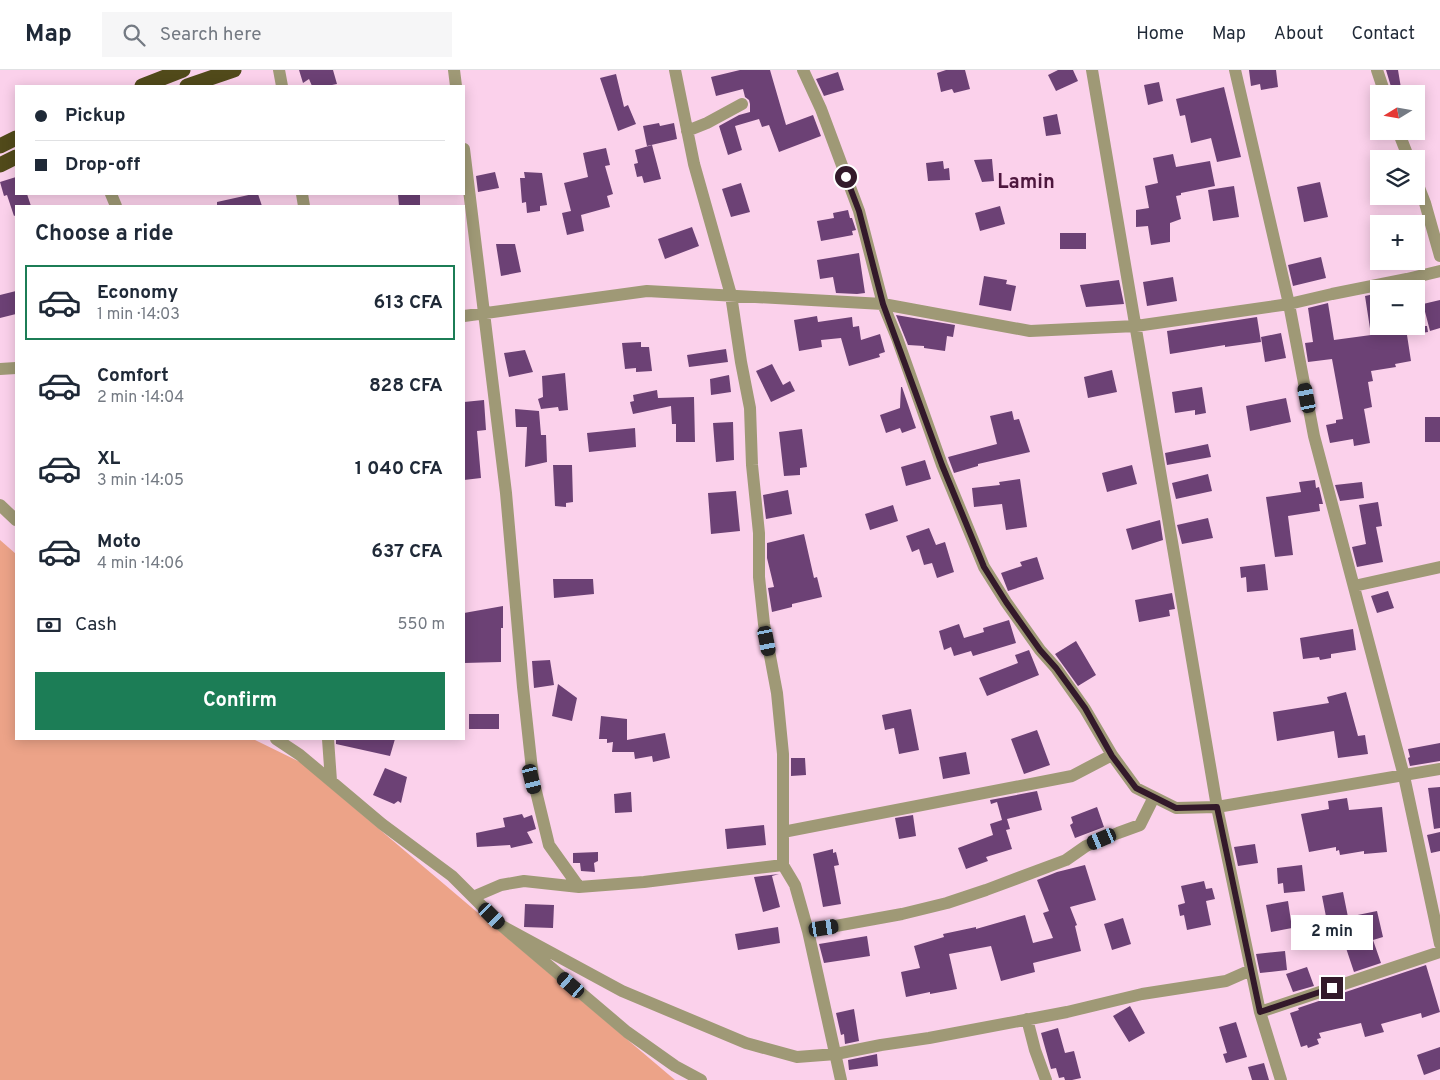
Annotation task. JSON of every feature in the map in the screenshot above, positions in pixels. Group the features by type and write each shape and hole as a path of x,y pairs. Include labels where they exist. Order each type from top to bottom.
{"highway":[{"path":"145,85 183,70"},
{"path":"190,85 234,70"},
{"path":"0,146 15,138"},
{"path":"0,165 15,158"}],"street":[{"path":"279,70 282,85"},
{"path":"454,70 456,85"},
{"path":"675,70 694,164 732,295 741,362 750,408 752,465 759,533 759,578 764,624 777,693 782,754 783,864 795,885 808,931 841,1080"},
{"path":"802,70 820,109 859,211 883,304 942,465 984,567 1040,650 1056,668 1085,708 1112,756 1136,788 1176,808 1217,807 1440,769"},
{"path":"1092,70 1217,807 1260,1012 1281,1080"},
{"path":"1235,70 1289,304 1314,436 1404,776 1440,944"},
{"path":"1377,70 1382,85"},
{"path":"687,131 707,123 742,104"},
{"path":"465,157 506,493 532,779 549,845 579,887"},
{"path":"1424,205 1440,256"},
{"path":"465,316 647,291 883,304 1030,330 1136,326 1289,304 1440,271"},
{"path":"0,369 15,368"},
{"path":"0,505 15,519"},
{"path":"1354,586 1440,567"},
{"path":"278,740 300,755 382,824 452,876 502,926 627,1032 675,1066 701,1080"},
{"path":"328,740 331,781"},
{"path":"783,832 1072,776 1112,756"},
{"path":"808,931 947,903 1027,876 1066,860 1086,846 1118,832 1140,826 1154,797"},
{"path":"473,897 501,885 524,881 579,887 644,882 783,864"},
{"path":"502,926 622,991 746,1043 797,1057 836,1054 1027,1020 1142,994 1226,981 1251,970"},
{"path":"1260,1012 1440,952"},
{"path":"1027,1020 1046,1080"}],"shaded area":[{"path":"0,540 15,553 15,740 255,740 300,762 675,1080 0,1080"}],"building":[{"path":"299,70 333,70 337,84 312,85 309,79 303,83"},
{"path":"740,70 770,70 786,125 813,115 821,136 779,152 769,125 762,127 759,119 735,126 742,150 728,155 719,126 739,115 750,112 750,104 749,100 745,97 743,89 716,96 711,77"},
{"path":"946,70 965,70 970,89 954,93 952,89 941,92 937,73"},
{"path":"1058,70 1073,70 1078,81 1056,91 1048,75"},
{"path":"1249,70 1276,70 1278,87 1261,90 1260,84 1251,86"},
{"path":"1386,70 1398,70 1400,85 1390,85"},
{"path":"838,72 844,90 824,96 816,79"},
{"path":"616,74 624,107 628,105 636,124 618,131 600,78"},
{"path":"1159,82 1163,101 1148,105 1144,85"},
{"path":"1224,87 1241,157 1217,162 1211,138 1191,143 1185,115 1180,116 1176,99"},
{"path":"1057,114 1061,134 1046,136 1043,117"},
{"path":"659,123 660,126 674,123 677,139 647,146 643,126"},
{"path":"652,145 661,179 644,183 642,176 637,177 634,164 638,163 635,150"},
{"path":"606,148 610,165 605,166 613,194 607,196 610,207 581,215 584,231 567,235 562,213 571,211 564,183 588,177 583,153"},
{"path":"1173,154 1176,167 1210,161 1215,186 1181,193 1181,195 1176,196 1181,219 1170,223 1170,242 1151,245 1148,226 1136,227 1136,210 1149,208 1145,186 1158,183 1153,158"},
{"path":"992,159 994,181 982,182 974,160"},
{"path":"943,161 944,169 949,168 950,180 928,181 926,163"},
{"path":"495,172 499,188 478,192 476,176"},
{"path":"524,172 542,173 547,205 540,206 540,211 527,213 526,202 522,203 520,178 525,178"},
{"path":"15,177 15,195 27,195 31,205 15,205 14,216 7,195 4,196 0,182"},
{"path":"1320,182 1328,217 1304,222 1297,187"},
{"path":"741,183 750,212 731,217 722,189"},
{"path":"1234,186 1239,217 1213,221 1208,190"},
{"path":"248,195 258,195 262,205 217,205 217,202"},
{"path":"398,195 420,195 420,205 399,205"},
{"path":"1000,206 1005,224 980,231 975,213"},
{"path":"848,210 856,230 852,231 853,235 821,241 817,221 834,218 833,213"},
{"path":"692,227 699,246 665,259 658,239"},
{"path":"1060,233 1086,233 1086,249 1060,249"},
{"path":"496,244 515,244 521,272 501,276"},
{"path":"859,253 865,293 836,293 833,277 820,279 817,260"},
{"path":"1321,257 1326,278 1293,286 1288,265"},
{"path":"984,276 1007,280 1006,284 1016,286 1011,311 979,305"},
{"path":"1173,277 1177,301 1147,306 1143,282"},
{"path":"1119,280 1124,304 1086,307 1080,285"},
{"path":"15,291 15,314 0,318 0,295"},
{"path":"1370,295 1370,328 1365,296"},
{"path":"1440,300 1440,328 1430,331 1425,304"},
{"path":"1328,303 1334,340 1371,335 1407,335 1411,361 1395,364 1396,367 1371,371 1373,381 1368,382 1372,407 1364,409 1370,443 1354,446 1353,439 1330,443 1326,425 1343,419 1332,359 1308,362 1305,343 1313,342 1308,308"},
{"path":"896,315 955,325 953,337 947,336 945,351 924,348 924,346 908,345"},
{"path":"817,316 818,322 852,317 853,327 859,326 861,340 880,334 885,352 879,354 880,357 849,366 841,338 821,340 822,347 799,351 794,320"},
{"path":"1257,317 1261,342 1225,347 1225,345 1170,354 1167,331"},
{"path":"1425,326 1427,326 1428,332 1425,332"},
{"path":"1281,333 1286,358 1265,362 1261,337"},
{"path":"641,342 641,347 649,347 652,371 636,372 636,368 625,369 622,343"},
{"path":"726,349 728,362 689,367 687,355"},
{"path":"525,350 533,372 509,377 504,353"},
{"path":"772,364 783,385 790,381 795,391 771,402 756,371"},
{"path":"1112,370 1117,392 1088,398 1084,377"},
{"path":"565,373 568,410 559,411 558,407 541,409 538,399 543,397 542,376"},
{"path":"729,375 731,392 711,395 710,379"},
{"path":"901,387 916,428 902,433 900,428 886,433 880,415 900,408"},
{"path":"1202,387 1206,413 1195,415 1195,410 1175,413 1172,392"},
{"path":"657,390 658,398 694,397 695,442 676,442 676,424 672,424 671,406 633,414 630,402 634,401 633,395"},
{"path":"1286,398 1291,422 1250,431 1246,406"},
{"path":"484,400 486,430 477,431 481,478 465,480 465,402"},
{"path":"515,409 539,411 541,435 546,435 547,462 525,467 527,427 516,427"},
{"path":"1012,411 1014,420 1019,419 1030,452 978,464 978,466 954,473 948,457 997,444 990,416"},
{"path":"1425,417 1440,417 1440,442 1425,442"},
{"path":"733,422 734,460 716,462 713,423"},
{"path":"635,428 636,447 589,452 587,433"},
{"path":"802,429 807,467 800,468 800,475 784,476 779,432"},
{"path":"1208,444 1211,457 1167,465 1165,453"},
{"path":"925,460 931,479 906,486 901,467"},
{"path":"553,465 572,465 573,502 566,503 566,507 555,506"},
{"path":"1132,465 1137,484 1107,492 1102,473"},
{"path":"1208,474 1212,491 1176,499 1172,483"},
{"path":"1020,479 1027,527 1006,530 1002,504 974,507 972,488 1000,485 999,482"},
{"path":"1315,480 1316,488 1319,487 1323,504 1319,504 1320,511 1288,516 1293,555 1275,557 1266,497 1301,492 1299,482"},
{"path":"1362,482 1364,498 1340,501 1335,485"},
{"path":"788,490 792,514 766,519 763,495"},
{"path":"736,491 740,531 711,534 708,493"},
{"path":"1378,502 1382,526 1376,527 1383,562 1357,567 1352,547 1366,544 1359,505"},
{"path":"893,505 898,521 870,530 865,514"},
{"path":"1208,518 1213,538 1182,544 1177,525"},
{"path":"1160,520 1163,540 1132,550 1126,529"},
{"path":"929,528 936,545 945,542 954,572 937,578 932,563 924,565 919,549 912,552 906,536"},
{"path":"804,534 814,578 817,577 822,597 792,604 792,607 772,612 768,588 774,587 767,558 767,543"},
{"path":"1037,557 1044,579 1008,591 1001,573 1022,566 1020,562"},
{"path":"1265,564 1268,590 1247,592 1246,577 1241,578 1240,567"},
{"path":"553,579 593,579 594,594 554,598"},
{"path":"1388,591 1394,608 1377,613 1371,596"},
{"path":"1172,593 1175,609 1169,610 1170,616 1139,622 1135,600"},
{"path":"503,606 501,662 465,663 465,613"},
{"path":"1009,620 1016,643 973,656 971,651 954,656 951,647 944,650 939,631 959,624 964,638 984,632 983,628"},
{"path":"1353,629 1356,650 1331,654 1331,658 1320,660 1319,657 1303,659 1300,638"},
{"path":"1076,641 1096,675 1078,686 1055,654"},
{"path":"1029,650 1039,675 987,696 979,678 1018,663 1015,655"},
{"path":"550,660 554,685 534,688 532,661"},
{"path":"558,684 577,698 572,721 552,716"},
{"path":"1346,692 1358,736 1365,735 1368,754 1338,758 1334,731 1277,741 1273,712 1329,703 1327,697"},
{"path":"911,709 919,750 899,754 894,728 885,730 882,715"},
{"path":"469,714 499,714 499,729 469,729"},
{"path":"601,716 627,719 627,740 665,733 670,758 653,762 652,756 635,759 634,752 612,752 613,742 607,743 607,739 599,739"},
{"path":"1037,730 1050,765 1024,774 1011,739"},
{"path":"336,740 395,740 390,756 336,744"},
{"path":"1440,743 1440,761 1410,766 1408,749"},
{"path":"966,752 970,774 943,779 939,757"},
{"path":"791,758 805,758 806,775 791,776"},
{"path":"385,768 407,777 401,803 398,801 394,804 373,795"},
{"path":"1440,787 1440,828 1434,829 1428,788"},
{"path":"1037,791 1042,810 1007,819 1010,829 1006,830 1012,849 986,857 988,861 966,869 958,848 993,835 990,824 1002,820 997,802 991,804 990,800"},
{"path":"631,792 632,812 615,813 614,794"},
{"path":"1347,798 1349,810 1382,807 1387,852 1364,854 1364,851 1340,855 1339,850 1336,851 1336,847 1309,852 1301,814 1329,809 1328,801"},
{"path":"1097,807 1104,827 1075,838 1070,825 1073,823 1071,817"},
{"path":"522,814 524,818 532,815 536,829 527,832 533,843 511,848 510,845 477,847 476,833 505,827 503,818"},
{"path":"913,815 916,836 899,839 895,818"},
{"path":"764,825 766,845 727,849 725,829"},
{"path":"1440,832 1440,851 1431,853 1427,835"},
{"path":"1255,844 1258,863 1238,866 1234,847"},
{"path":"833,849 833,853 836,852 839,865 834,866 841,904 823,907 813,854"},
{"path":"598,852 598,861 594,863 595,872 581,871 580,863 573,863 573,853"},
{"path":"1085,865 1096,900 1070,907 1077,925 1075,926 1081,951 1033,963 1035,972 1001,981 991,946 949,954 957,989 906,997 901,972 920,968 914,946 944,937 943,934 976,927 976,929 1025,915 1033,943 1053,938 1043,913 1049,911 1037,880 1057,872"},
{"path":"1302,865 1305,891 1284,893 1283,883 1278,884 1277,868"},
{"path":"779,874 772,876 780,907 763,912 754,877"},
{"path":"1204,881 1206,889 1212,888 1215,899 1206,901 1211,925 1187,930 1184,915 1180,916 1178,905 1185,903 1181,886"},
{"path":"1343,892 1348,917 1377,911 1383,937 1373,940 1381,963 1354,972 1345,945 1326,949 1323,933 1329,932 1322,896"},
{"path":"1288,901 1292,928 1271,932 1266,905"},
{"path":"525,904 554,905 553,928 524,927"},
{"path":"1123,918 1131,944 1112,950 1104,924"},
{"path":"778,927 780,943 738,950 735,934"},
{"path":"867,936 870,956 824,963 819,944"},
{"path":"1285,951 1287,970 1260,973 1256,954"},
{"path":"1426,965 1440,1012 1422,1018 1421,1013 1381,1024 1384,1032 1365,1037 1361,1023 1319,1033 1321,1038 1317,1039 1319,1044 1308,1048 1307,1045 1301,1047 1290,1013 1299,1010 1298,1008"},
{"path":"1307,967 1314,986 1293,992 1286,974"},
{"path":"1130,1006 1145,1033 1129,1042 1113,1016"},
{"path":"854,1009 859,1041 845,1044 844,1034 841,1035 836,1013"},
{"path":"1236,1022 1247,1057 1226,1063 1223,1054 1227,1053 1219,1027"},
{"path":"1058,1028 1065,1053 1074,1051 1081,1078 1065,1080 1064,1077 1059,1078 1056,1068 1051,1069 1041,1033"},
{"path":"1440,1047 1440,1069 1424,1075 1417,1055"},
{"path":"877,1054 878,1066 849,1070 848,1060"},
{"path":"1264,1063 1269,1080 1252,1080 1248,1067"}],"district":[{"name":"Lamin","path":"1026,183"}],"route":[{"path":"846,177 859,211 883,304 942,465 984,567 1040,650 1056,668 1085,708 1112,756 1136,788 1176,808 1217,807 1260,1012 1332,988"}]}
